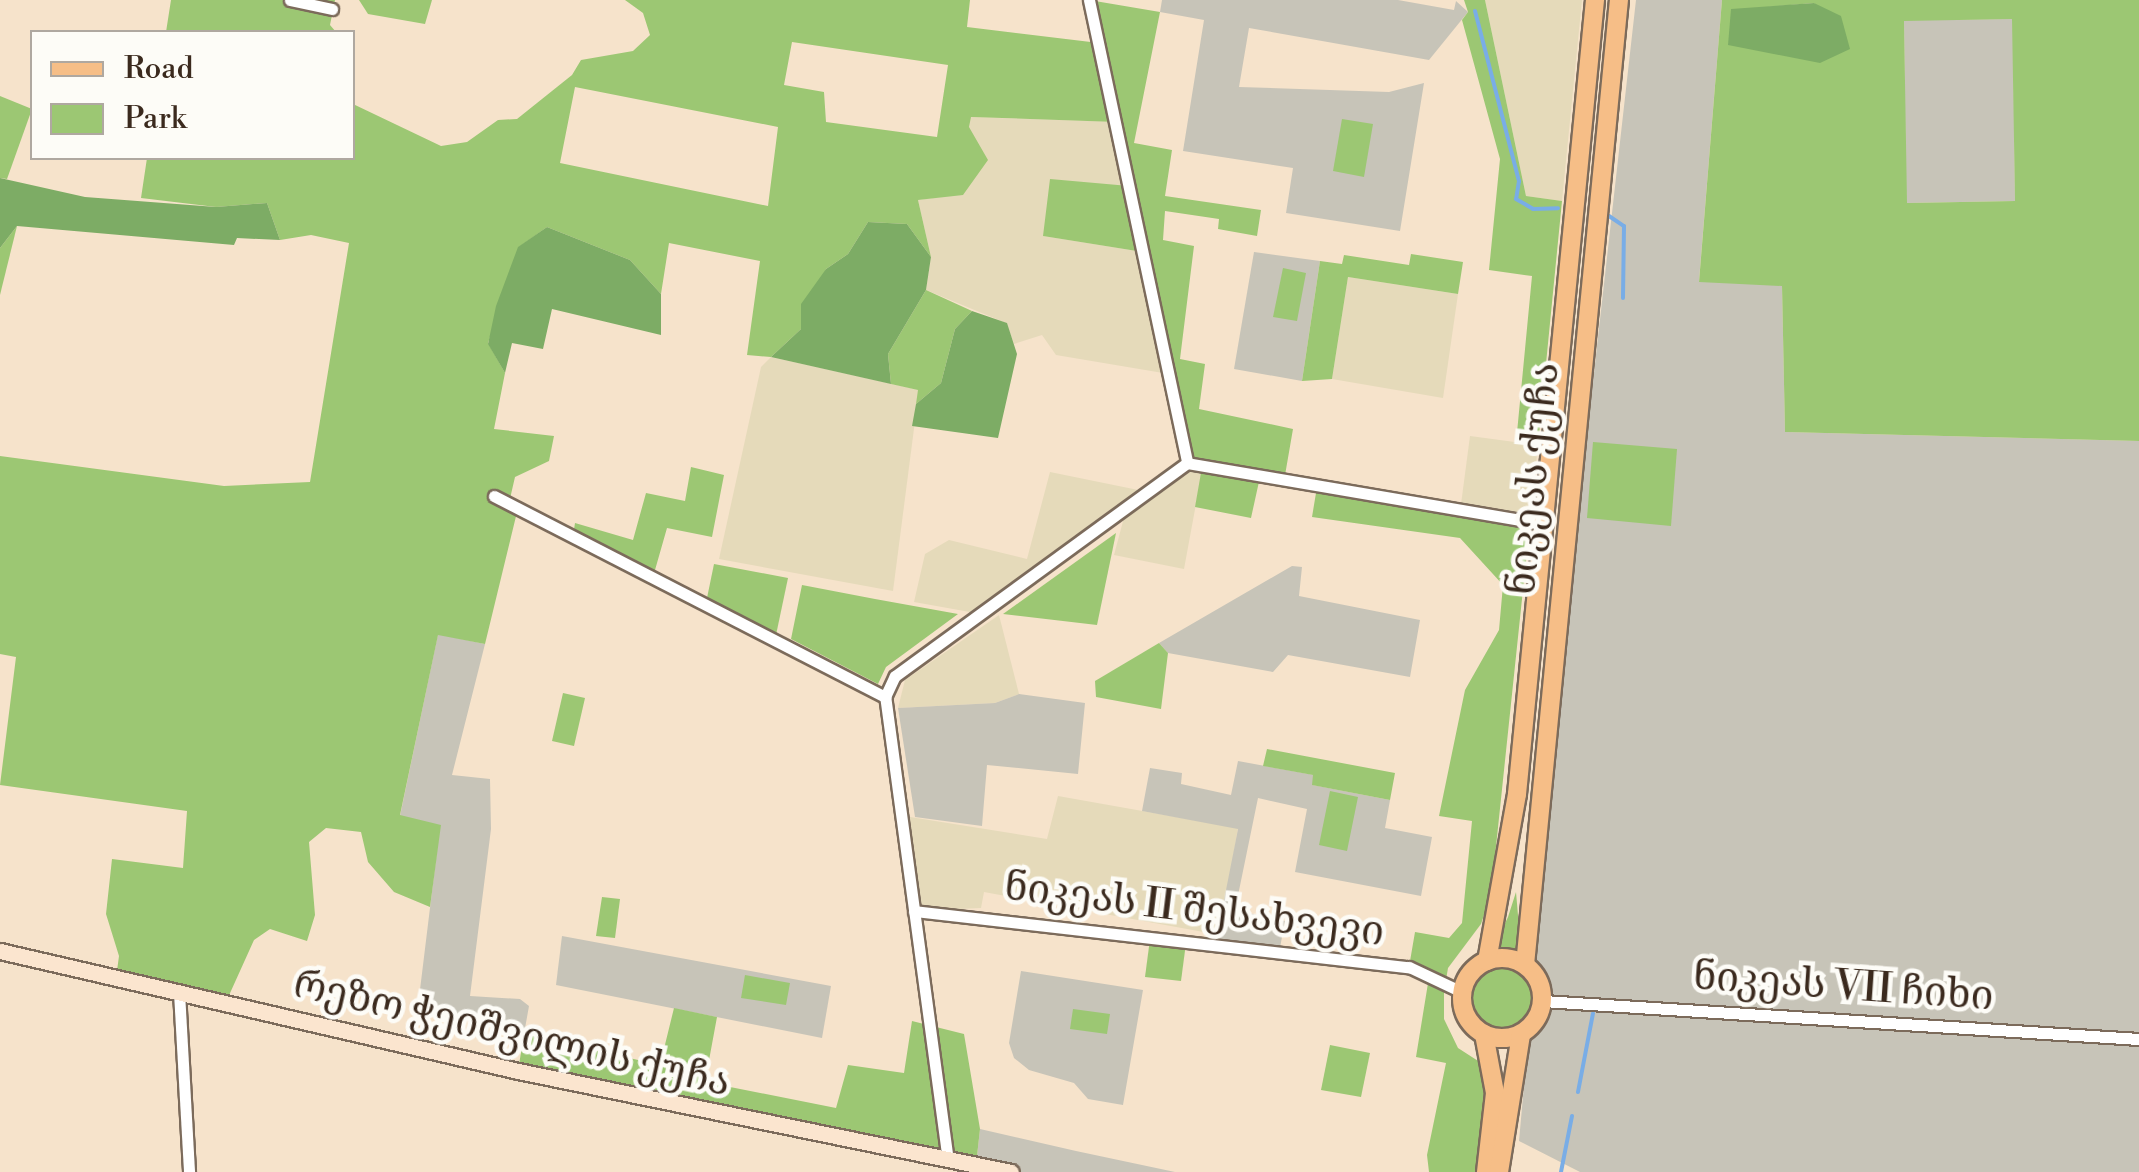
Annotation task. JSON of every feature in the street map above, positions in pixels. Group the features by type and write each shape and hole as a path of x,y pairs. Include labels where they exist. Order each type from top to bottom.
{"main road":[{"name":"ნიკეას ქუჩა","path":"1462,992 1486,961 1515,810 1595,0"},
{"name":"ნიკეას ქუჩა","path":"1525,965 1619,0"},
{"name":"რეზო ჭეიშვილის ქუჩა","path":"0,951 1011,1172"},
{"path":"1486,961 1525,965 1543,1001 1521,1034 1500,1172"},
{"path":"1462,992 1466,1017 1484,1034 1495,1093 1486,1172"},
{"path":"1484,1034 1521,1034"}],"street":[{"path":"290,0 332,9"},
{"path":"1089,0 1187,464"},
{"path":"948,1161 885,697 894,676 1187,464 1543,524"},
{"path":"494,496 885,697"},
{"name":"ნიკეას II შესახვევი","path":"914,911 1408,967 1462,992"},
{"path":"179,992 189,1172"},
{"name":"ნიკეას VII ჩიხი","path":"1543,1001 2139,1039"}],"shaded area":[{"path":"1162,0 1398,0 1454,10 1456,1 1468,12 1429,60 1249,28 1239,87 1389,92 1424,83 1400,231 1286,213 1293,168 1183,151 1204,20 1160,12"},
{"path":"1485,0 1582,0 1562,201 1526,196"},
{"path":"1636,0 1722,0 1699,281 1782,285 1785,432 2139,441 2139,1172 1580,1172 1519,1141 1564,639"},
{"path":"2013,19 2015,201 1906,203 1904,20"},
{"path":"970,117 1117,122 1130,186 1043,236 1143,252 1169,374 1056,355 1042,335 1014,344 1006,323 926,290 931,257 918,200 963,194"},
{"path":"1254,252 1320,261 1302,381 1234,369"},
{"path":"1348,277 1458,294 1443,398 1332,379"},
{"path":"771,357 919,390 893,591 719,559 761,367"},
{"path":"1470,436 1538,445 1530,523 1460,512"},
{"path":"1187,463 1203,466 1184,569 1114,555 1126,510 981,614 914,602 925,554 949,540 1027,559 1050,472 1148,492"},
{"path":"1292,566 1302,567 1299,596 1420,620 1410,677 1288,655 1273,672 1168,653 1159,643"},
{"path":"999,615 1019,694 995,703 898,708 905,680"},
{"path":"438,634 485,644 452,775 490,779 491,829 470,996 520,999 529,1006 524,1034 418,1006 440,826 400,816"},
{"path":"1019,694 1085,703 1078,774 987,765 982,826 915,817 898,708 995,703"},
{"path":"1238,761 1314,775 1313,785 1390,800 1385,828 1432,837 1421,896 1295,872 1307,809 1258,798 1235,910 1285,921 1279,953 1215,946 1238,829 1142,811 1150,768 1182,773 1181,784 1231,795"},
{"path":"1058,796 1238,828 1220,935 984,892 981,908 914,911 904,816 1047,839"},
{"path":"562,936 831,986 822,1038 556,985"},
{"path":"1021,971 1143,990 1123,1105 1088,1099 1074,1083 1029,1070 1014,1058 1009,1043"},
{"path":"980,1129 1175,1172 1011,1172 976,1165"}],"green space":[{"path":"171,0 335,0 330,25 334,30 166,30"},
{"path":"359,0 432,0 425,24 368,14"},
{"path":"625,0 970,0 967,27 1099,43 1089,0 1160,12 1134,143 1172,150 1165,196 1261,210 1257,236 1218,229 1219,219 1165,211 1163,240 1194,246 1180,359 1205,364 1199,409 1293,429 1284,481 1260,477 1251,518 1195,507 1202,467 1187,463 1143,252 1043,236 1050,179 1129,186 1116,122 971,117 969,127 988,160 963,195 918,200 931,257 907,224 868,222 848,254 826,269 801,329 771,357 747,355 760,261 669,243 661,294 630,260 547,227 519,247 488,343 505,373 494,429 554,436 549,461 515,477 509,503 518,508 485,644 438,635 400,815 441,825 430,907 394,892 368,862 361,832 326,828 309,842 315,915 307,941 270,929 254,940 226,1002 116,978 119,956 106,914 112,859 183,868 187,811 0,785 16,657 0,654 0,456 224,486 310,482 349,243 311,235 280,240 267,203 216,207 141,198 147,160 355,160 355,105 441,146 467,142 498,120 517,119 572,75 581,60 633,51 650,35 643,13","holes":["792,42 948,65 937,137 826,122 824,92 784,85","575,87 778,127 768,206 560,163"]},
{"path":"1464,0 1485,0 1526,196 1562,201 1538,445 1516,443 1532,276 1489,270 1500,159 1462,20 1468,12"},
{"path":"1722,0 2139,0 2139,441 1785,432 1782,286 1699,282","holes":["1814,3 1849,49 1732,10","2012,19 2015,201 1907,203 1904,21"]},
{"path":"1814,3 1841,16 1850,49 1820,63 1728,45 1731,9"},
{"path":"0,96 30,108 30,115 7,179 0,178"},
{"path":"1342,119 1373,124 1364,177 1333,171"},
{"path":"0,178 85,197 216,207 267,203 280,240 237,238 234,245 17,226 0,248"},
{"path":"868,222 907,224 931,257 926,290 888,354 891,384 771,357 801,329 801,304 826,269 848,254"},
{"path":"17,226 0,295 0,248"},
{"path":"547,227 630,260 661,294 661,335 552,309 543,349 512,343 505,373 488,344 496,306 518,247"},
{"path":"1411,254 1463,262 1458,294 1348,277 1332,379 1302,381 1320,261 1342,264 1344,255 1409,265"},
{"path":"1283,268 1306,273 1297,321 1273,317"},
{"path":"926,290 972,311 955,329 941,383 916,404 918,390 891,384 888,354"},
{"path":"972,311 1007,323 1017,354 998,438 912,426 916,404 941,383 955,329"},
{"path":"1593,442 1677,449 1671,526 1587,518"},
{"path":"691,467 724,475 712,537 667,528 653,577 573,536 575,523 633,540 646,493 685,501"},
{"path":"1317,487 1530,523 1491,894 1481,924 1448,968 1444,992 1444,1019 1458,1048 1489,1068 1486,1172 1429,1172 1427,1155 1446,1063 1416,1057 1429,977 1409,967 1415,932 1449,938 1462,923 1472,821 1439,816 1465,690 1499,630 1503,585 1460,538 1312,517"},
{"path":"1116,533 1097,625 1003,614"},
{"path":"714,564 788,578 776,635 707,598"},
{"path":"802,585 958,614 886,667 878,684 791,639"},
{"path":"1159,643 1168,653 1161,709 1096,697 1095,681"},
{"path":"563,693 585,698 574,746 552,741"},
{"path":"1267,749 1395,773 1390,800 1312,785 1313,775 1263,766"},
{"path":"1330,791 1358,797 1347,851 1319,845"},
{"path":"1516,892 1521,950 1494,946 1508,917"},
{"path":"602,897 620,899 615,938 596,936"},
{"path":"1150,939 1186,943 1181,981 1145,977"},
{"path":"1502,967 1524,976 1533,998 1524,1020 1502,1029 1480,1020 1471,998 1480,976"},
{"path":"745,975 790,983 786,1005 741,998"},
{"path":"674,1008 717,1017 705,1082 836,1108 848,1065 904,1073 912,1021 964,1034 980,1129 976,1165 518,1071 524,1034 660,1065"},
{"path":"1073,1009 1110,1014 1107,1034 1070,1029"},
{"path":"1330,1045 1370,1053 1361,1097 1321,1090"}],"waterway":[{"path":"1475,11 1519,181 1516,199 1533,209 1558,208"},
{"path":"1609,216 1624,226 1623,298"},
{"path":"1578,1092 1593,1013"},
{"path":"1561,1172 1572,1116"}]}
